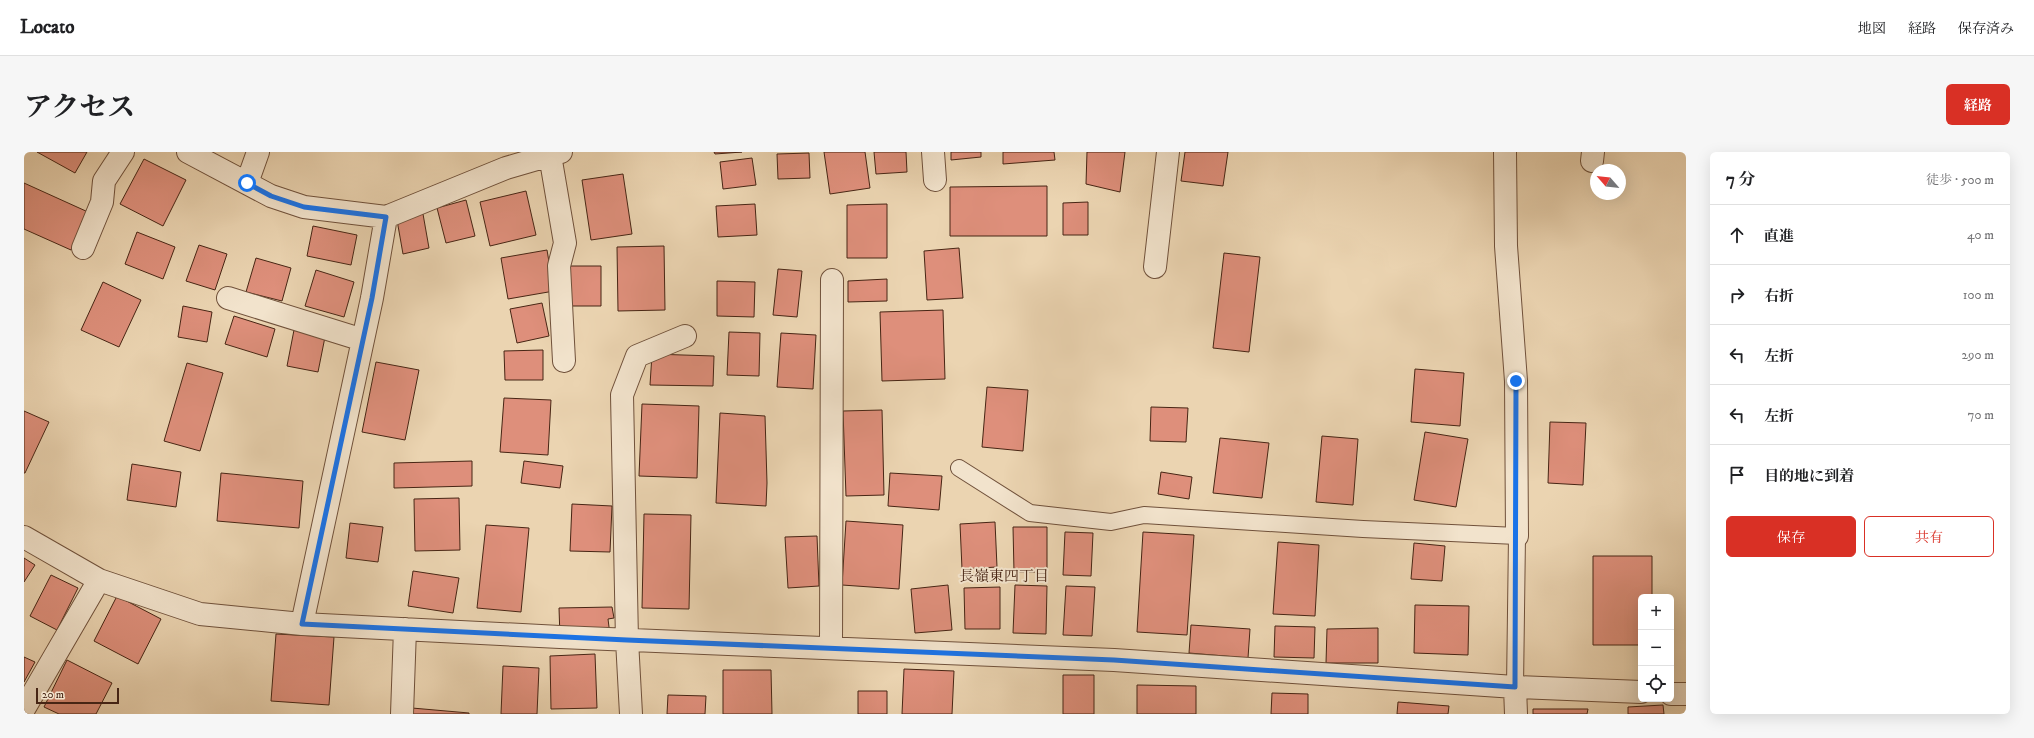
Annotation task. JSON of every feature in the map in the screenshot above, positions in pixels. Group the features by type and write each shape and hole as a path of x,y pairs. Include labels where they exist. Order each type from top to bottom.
{"street":[{"path":"83,248 102,202 104,181 123,152"},
{"path":"188,152 271,196 304,207 386,217 506,168 555,154 565,243 559,266 564,361"},
{"path":"247,183 258,152"},
{"path":"933,152 935,180"},
{"path":"1155,267 1168,152"},
{"path":"1505,152 1506,246 1516,381 1517,536"},
{"path":"302,624 363,340 386,217"},
{"path":"831,648 832,280"},
{"path":"228,298 363,340"},
{"path":"631,714 627,640 622,395 638,356 686,336"},
{"path":"24,537 99,580 200,614 302,624 627,640 1114,660 1515,687 1638,692"},
{"path":"24,709 99,580"},
{"path":"402,714 405,628"},
{"path":"1515,687 1516,714"},
{"path":"1674,694 1686,694"}],"lane":[{"path":"959,468 1030,513 1038,514 1111,522 1144,515 1363,529 1517,536 1515,687"}],"building":[{"path":"37,152 87,152 75,173"},
{"path":"714,152 742,152 715,154"},
{"path":"824,152 865,152 870,188 830,194"},
{"path":"874,152 906,152 907,172 876,174"},
{"path":"951,152 981,152 981,157 951,160"},
{"path":"1003,152 1054,152 1055,160 1003,164"},
{"path":"1087,152 1125,152 1120,192 1086,184"},
{"path":"1185,152 1228,152 1223,186 1181,181"},
{"path":"809,153 810,178 778,179 777,154"},
{"path":"752,158 756,185 723,189 720,162"},
{"path":"144,159 186,180 163,226 120,204"},
{"path":"623,174 632,234 591,240 582,180"},
{"path":"24,183 88,212 71,250 24,229"},
{"path":"1047,186 1047,236 950,236 950,187"},
{"path":"526,191 536,235 490,246 480,202"},
{"path":"466,200 475,236 446,243 437,208"},
{"path":"1088,202 1088,235 1063,235 1063,203"},
{"path":"755,204 757,235 718,237 716,206"},
{"path":"887,204 887,258 847,258 847,205"},
{"path":"423,214 429,248 403,254 397,220"},
{"path":"313,226 357,235 351,265 307,256"},
{"path":"137,232 175,247 163,279 125,264"},
{"path":"199,245 227,254 215,290 186,281"},
{"path":"664,246 665,310 618,311 617,247"},
{"path":"959,248 963,298 927,300 924,251"},
{"path":"547,250 554,291 508,299 501,258"},
{"path":"1224,253 1260,257 1249,352 1213,348"},
{"path":"256,258 291,268 282,301 246,292"},
{"path":"570,266 601,266 601,306 570,306"},
{"path":"778,269 802,271 797,317 773,315"},
{"path":"316,270 354,282 344,317 305,306"},
{"path":"887,279 887,301 848,302 848,281"},
{"path":"717,281 755,282 754,317 717,316"},
{"path":"103,282 141,300 119,347 81,330"},
{"path":"542,303 549,336 517,343 510,309"},
{"path":"183,306 212,312 207,342 178,337"},
{"path":"943,310 945,379 882,381 880,312"},
{"path":"234,316 275,329 267,357 225,344"},
{"path":"294,330 325,337 318,372 287,366"},
{"path":"729,332 760,333 759,376 727,375"},
{"path":"781,333 816,335 813,389 777,387"},
{"path":"543,350 543,380 505,380 504,351"},
{"path":"652,354 714,356 713,386 650,385"},
{"path":"376,362 419,370 405,440 362,432"},
{"path":"187,363 223,373 200,451 164,441"},
{"path":"1415,369 1464,373 1460,426 1411,422"},
{"path":"987,387 1028,390 1023,451 982,447"},
{"path":"504,398 551,400 548,455 500,452"},
{"path":"642,404 699,406 697,478 639,476"},
{"path":"1151,407 1188,408 1186,442 1150,441"},
{"path":"882,410 884,495 846,496 843,411"},
{"path":"24,411 49,422 25,473 24,473"},
{"path":"720,413 765,416 767,483 766,506 716,503"},
{"path":"1550,422 1586,423 1583,485 1548,483"},
{"path":"1425,432 1468,439 1456,507 1414,500"},
{"path":"1322,436 1358,439 1353,505 1316,502"},
{"path":"1220,438 1269,443 1262,498 1213,493"},
{"path":"472,461 472,486 394,488 394,463"},
{"path":"524,461 563,466 560,488 521,483"},
{"path":"132,464 181,472 176,507 127,500"},
{"path":"1161,472 1192,477 1189,499 1158,494"},
{"path":"221,473 303,481 299,528 217,521"},
{"path":"890,473 942,476 939,510 888,506"},
{"path":"459,498 460,550 415,551 414,499"},
{"path":"572,504 612,506 610,552 570,551"},
{"path":"644,514 691,515 689,609 642,608"},
{"path":"846,521 903,525 899,589 842,585"},
{"path":"995,522 997,567 962,569 960,524"},
{"path":"350,523 383,527 378,562 346,558"},
{"path":"486,525 529,528 521,612 477,608"},
{"path":"1013,527 1047,527 1047,572 1014,572"},
{"path":"1065,532 1093,533 1091,576 1063,575"},
{"path":"1143,532 1194,535 1187,635 1137,632"},
{"path":"817,536 819,586 788,588 785,537"},
{"path":"1278,542 1319,545 1315,616 1273,614"},
{"path":"1414,543 1445,546 1442,581 1411,579"},
{"path":"1593,556 1652,556 1652,594 1638,594 1638,645 1593,645"},
{"path":"24,558 35,565 24,582"},
{"path":"413,571 459,578 453,613 408,606"},
{"path":"51,575 78,588 57,630 30,616"},
{"path":"948,585 952,630 915,633 911,589"},
{"path":"1015,585 1047,586 1046,634 1013,633"},
{"path":"1066,586 1095,587 1092,636 1063,635"},
{"path":"1000,587 1000,629 965,629 964,588"},
{"path":"117,596 161,619 138,664 94,641"},
{"path":"1415,605 1469,606 1468,655 1414,653"},
{"path":"612,607 614,618 608,619 610,635 560,637 559,608"},
{"path":"1191,625 1250,629 1248,658 1189,653"},
{"path":"1275,626 1315,627 1314,658 1274,657"},
{"path":"1378,628 1378,663 1326,663 1327,629"},
{"path":"276,634 334,637 329,705 271,701"},
{"path":"595,654 597,708 551,709 550,656"},
{"path":"24,657 35,662 24,682"},
{"path":"67,660 112,683 96,714 59,714 44,707"},
{"path":"503,666 539,668 537,714 501,714"},
{"path":"904,669 954,671 952,714 902,714"},
{"path":"723,670 771,670 772,714 723,714"},
{"path":"1063,675 1094,675 1094,714 1063,714"},
{"path":"1137,685 1196,686 1196,714 1137,714"},
{"path":"858,691 887,691 887,714 858,714"},
{"path":"1272,693 1308,694 1308,714 1271,714"},
{"path":"668,695 706,696 705,714 667,714"},
{"path":"1398,702 1449,706 1448,714 1397,714"},
{"path":"1663,705 1664,714 1628,714 1628,707"},
{"path":"412,708 469,713 469,714 412,714"},
{"path":"1533,709 1588,709 1587,714 1533,714"}],"district":[{"name":"長嶺東四丁目","path":"1004,576"}],"route":[{"path":"247,183 271,196 304,207 386,217 372,298 302,624 627,640 1114,660 1515,687 1517,536 1516,381"}]}
